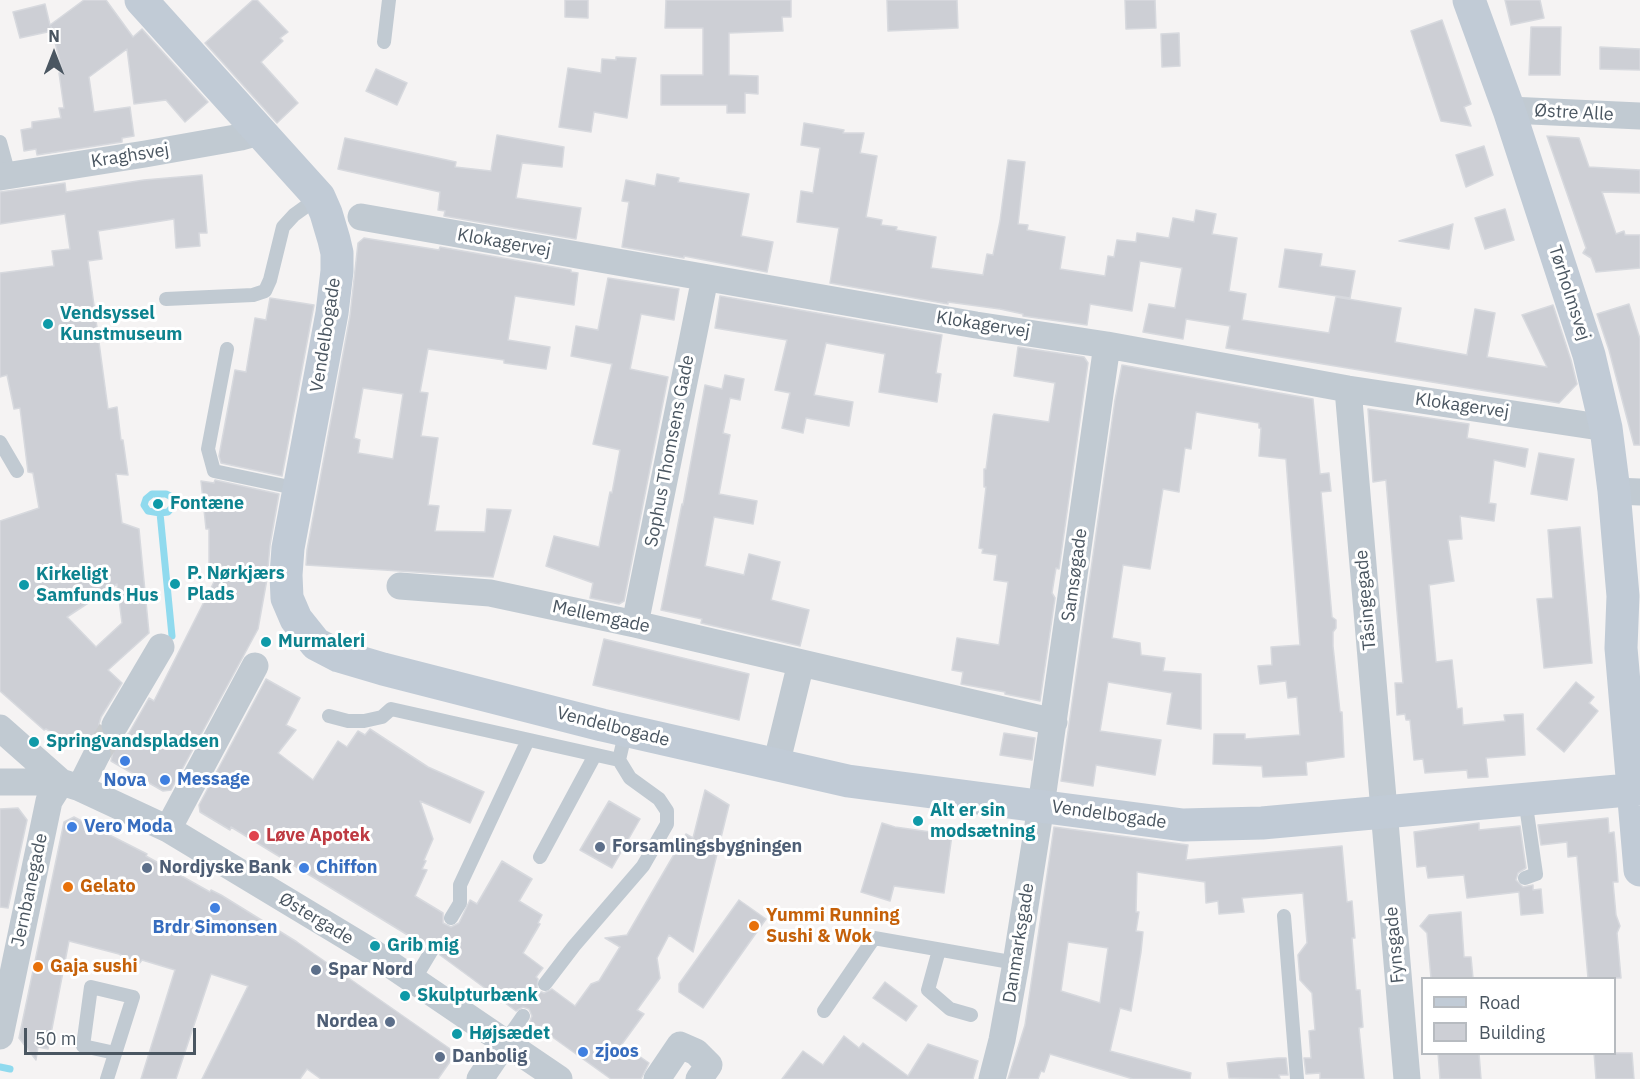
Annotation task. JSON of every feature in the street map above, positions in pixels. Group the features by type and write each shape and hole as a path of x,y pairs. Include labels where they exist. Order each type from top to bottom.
{"street":[{"name":"Vendelbogade","path":"141,0 319,197 334,240 337,271 332,313 288,548 286,574 287,598 296,619 316,644 339,656 622,745 776,765 848,781 1183,825 1262,823 1637,789"},
{"name":"Tørholmsvej","path":"1468,0 1509,110 1589,355 1606,428 1627,491 1621,648 1637,789 1640,868"},
{"name":"Østre Alle","path":"1509,110 1640,116"},
{"name":"Kraghsvej","path":"5,176 145,154 259,132"},
{"name":"Klokagervej","path":"361,217 976,325 1107,345 1348,389 1606,428"},
{"name":"Sophus Thomsens Gade","path":"635,624 705,278"},
{"name":"Samsøgade","path":"1041,806 1107,345"},
{"name":"Tåsingegade","path":"1348,389 1383,812"},
{"name":"Mellemgade","path":"400,586 490,593 635,624 1054,722"},
{"name":"Tørholmsvej","path":"1623,596 1640,671"},
{"path":"115,725 161,647"},
{"path":"776,765 801,663"},
{"path":"168,829 255,666"},
{"path":"0,728 70,785"},
{"path":"70,785 97,754"},
{"path":"0,782 70,785"},
{"name":"Østergade","path":"70,785 168,829 372,952 559,1079"},
{"name":"Jernbanegade","path":"0,1036 49,801 70,785"},
{"name":"Danmarksgade","path":"992,1079 1002,1040 1016,963 1041,806"},
{"name":"Fynsgade","path":"1383,812 1407,1079"},
{"path":"480,1079 505,1042"},
{"path":"657,1079 680,1045 696,1052 709,1065 699,1079"}],"lane":[{"path":"384,42 389,0"},
{"path":"0,142 5,176"},
{"path":"166,299 254,295 265,291 270,280 283,227 294,215 319,197"},
{"path":"227,349 208,449 213,471 299,489"},
{"path":"0,442 17,471"},
{"path":"329,716 348,721 364,721 382,717 391,709 595,755 622,745 630,778 659,799 667,811 668,824 643,866 574,946 545,984"},
{"path":"451,918 460,903 460,885 528,740"},
{"path":"540,857 595,755"},
{"path":"1525,799 1536,874 1525,878"},
{"path":"1284,916 1297,1079"},
{"path":"824,1011 874,938 1016,963"},
{"path":"414,980 432,950"},
{"path":"939,950 928,990 950,1009 971,1015"},
{"path":"107,1079 133,997 91,987 82,1046 115,1053"},
{"path":"505,1042 523,1016"}],"building":[{"path":"84,0 106,0 133,37 142,29 208,102 185,122 166,100 134,104 127,49 89,77 94,112 130,107 134,136 122,138 122,142 37,155 36,149 24,151 21,130 32,128 32,122 61,118 59,108 64,108 59,73 63,73 51,27 52,31 20,38 13,12 45,4 50,25"},
{"path":"253,0 257,0 288,32 280,38 283,41 261,62 298,103 277,123 205,43"},
{"path":"565,0 588,0 588,18 565,17"},
{"path":"666,0 791,0 791,17 782,17 783,31 729,33 729,75 758,76 758,94 745,93 745,113 727,113 727,105 661,105 661,75 703,75 703,28 665,28"},
{"path":"887,0 957,0 958,28 888,31"},
{"path":"1125,0 1155,0 1156,28 1126,29"},
{"path":"1505,0 1540,0 1544,18 1511,25"},
{"path":"1442,20 1471,104 1464,107 1471,126 1441,121 1411,31"},
{"path":"1531,27 1561,27 1560,75 1529,75"},
{"path":"1179,33 1180,66 1162,67 1161,34"},
{"path":"1600,47 1640,49 1640,70 1600,69"},
{"path":"616,57 636,58 627,118 594,112 591,132 559,127 568,68 601,73 602,59 616,60"},
{"path":"376,69 407,83 397,105 366,91"},
{"path":"804,123 844,130 843,133 864,133 860,153 877,156 866,217 882,220 881,225 897,227 896,230 936,237 931,268 983,275 987,254 993,255 1008,160 1025,162 1018,224 1028,225 1027,230 1065,237 1060,269 1105,276 1108,256 1114,257 1117,240 1136,242 1137,233 1169,238 1173,218 1194,222 1196,210 1216,214 1212,234 1237,238 1229,291 1246,294 1242,320 1329,333 1336,297 1401,308 1395,342 1467,355 1475,309 1495,313 1487,357 1547,367 1522,315 1553,305 1577,384 1559,403 1226,348 1230,326 1186,319 1183,339 1143,332 1149,304 1175,308 1182,268 1140,261 1132,311 1090,304 1087,325 830,283 839,228 797,222 801,191 813,193 820,148 801,145"},
{"path":"497,135 564,147 562,167 522,163 516,198 581,208 576,239 444,216 445,211 438,210 440,192 338,169 345,138 456,162 455,167 491,171"},
{"path":"1547,136 1579,138 1589,167 1640,170 1640,193 1602,192 1616,234 1624,231 1625,235 1640,235 1640,268 1596,272 1591,258 1583,253 1586,248"},
{"path":"1484,146 1493,175 1466,187 1456,155"},
{"path":"657,174 679,178 678,182 749,194 741,236 773,242 767,272 622,247 629,202 622,201 626,180 655,186"},
{"path":"202,175 207,233 199,233 200,246 176,248 174,219 98,231 102,259 88,261 108,409 117,407 128,475 116,474 122,523 139,529 149,633 108,670 122,683 99,724 101,732 107,738 115,741 123,738 129,733 149,698 154,701 221,568 209,579 209,529 206,529 201,481 214,483 215,480 279,494 258,629 171,790 163,791 111,761 113,752 105,740 95,738 88,741 82,748 74,749 74,745 44,730 0,691 0,521 39,508 33,473 28,472 20,408 14,409 7,375 0,377 0,273 54,266 52,251 70,249 65,214 0,224 0,192 65,183 66,192 144,180","holes":["117,584 122,623 96,647 67,617"]},
{"path":"1505,209 1514,240 1485,249 1475,218"},
{"path":"1453,224 1449,249 1399,241"},
{"path":"364,238 439,250 440,247 578,273 574,305 515,296 508,340 550,347 546,369 504,363 504,360 428,349 420,392 428,393 421,436 438,438 428,505 439,506 435,531 485,532 487,509 511,510 493,577 306,565 350,316 358,243","holes":["363,388 403,394 393,459 358,453 360,440 354,438"]},
{"path":"1285,249 1322,254 1320,266 1355,271 1350,298 1279,287"},
{"path":"608,278 679,289 674,320 641,314 630,369 668,377 624,601 619,604 590,598 593,583 546,566 554,536 599,547 610,492 612,493 620,450 593,444 612,364 571,356 576,326 598,330"},
{"path":"720,296 942,335 936,373 941,374 937,402 879,392 885,354 826,343 814,395 853,402 849,426 806,418 803,433 782,428 790,393 775,390 787,340 715,328"},
{"path":"270,298 314,305 282,476 221,463 219,456 235,370 246,372 255,318 266,320"},
{"path":"1629,304 1640,339 1640,445 1634,445 1597,314"},
{"path":"1018,347 1084,357 1088,363 1059,569 1056,568 1052,593 1055,598 1040,701 961,684 963,672 952,670 957,638 999,645 1008,582 994,580 997,555 982,553 983,549 979,548 986,487 984,487 984,469 986,469 993,416 994,414 1049,422 1055,383 1014,376"},
{"path":"1122,365 1313,399 1320,474 1329,473 1331,491 1321,492 1332,617 1336,620 1333,646 1340,712 1342,712 1344,757 1306,762 1307,775 1263,777 1262,766 1213,764 1214,734 1245,734 1245,739 1300,735 1297,697 1288,698 1286,681 1260,684 1258,666 1272,665 1271,647 1300,645 1286,459 1259,456 1261,428 1259,428 1259,423 1196,412 1191,449 1185,448 1179,492 1163,489 1150,569 1123,565 1112,638 1140,643 1141,655 1165,658 1163,671 1201,674 1201,729 1167,724 1172,693 1108,682 1100,731 1161,740 1155,775 1096,765 1093,786 1061,781 1115,400"},
{"path":"725,375 744,379 740,400 730,398 723,433 730,435 719,494 757,501 753,524 714,517 705,566 744,575 749,554 780,562 771,600 809,610 800,646 701,623 702,619 661,610 705,385 722,389"},
{"path":"1368,409 1469,424 1467,438 1528,449 1525,467 1494,460 1489,503 1496,504 1494,521 1460,516 1462,539 1448,540 1454,581 1429,585 1436,662 1452,660 1457,709 1462,708 1463,725 1505,721 1504,715 1523,714 1525,755 1486,758 1488,777 1468,778 1467,770 1425,773 1423,759 1414,760 1410,720 1406,720 1405,714 1397,715 1395,683 1403,683 1386,480 1373,482"},
{"path":"1539,453 1574,459 1567,500 1531,494"},
{"path":"1580,527 1592,663 1544,668 1537,599 1553,598 1548,530"},
{"path":"604,639 749,674 739,720 593,685"},
{"path":"266,679 300,698 286,725 296,730 278,753 313,780 338,741 347,747 358,731 365,735 370,729 428,767 484,792 470,823 420,801 433,839 422,869 427,870 415,896 443,913 443,923 451,927 459,923 470,900 477,904 502,861 532,879 519,901 542,915 538,923 540,924 523,953 543,968 536,977 539,991 544,993 552,989 575,1006 591,984 599,981 620,947 605,938 627,935 686,834 693,838 705,790 729,805 693,952 669,935 657,958 660,978 637,1010 644,1014 622,1044 649,1063 641,1079 611,1079 530,1021 532,1016 529,1009 523,1007 516,1011 440,955 441,950 437,943 432,941 424,945 231,827 230,830 200,812 199,805"},
{"path":"1576,682 1594,697 1589,703 1598,711 1564,752 1537,729"},
{"path":"1004,733 1035,738 1032,760 1000,755"},
{"path":"609,801 640,819 612,868 580,850"},
{"path":"18,808 27,820 8,908 0,907 0,809"},
{"path":"74,817 147,854 146,856 210,892 211,890 221,895 297,942 456,1053 438,1079 321,1079 307,1069 300,1079 202,1079 248,986 211,974 176,1079 141,1079 175,970 142,960 138,965 119,954 69,941 48,1049 38,1047 36,1060 19,1038 64,822"},
{"path":"1608,818 1609,833 1614,832 1616,853 1618,882 1613,882 1616,915 1620,926 1617,933 1621,978 1588,977 1577,856 1568,857 1567,842 1541,845 1538,825"},
{"path":"882,823 952,835 944,893 894,886 890,901 861,892"},
{"path":"1479,823 1479,830 1520,826 1526,868 1518,873 1516,880 1523,887 1533,885 1533,890 1541,889 1543,913 1521,915 1519,892 1467,898 1464,875 1428,878 1426,866 1417,867 1414,832"},
{"path":"1054,827 1188,845 1186,860 1342,846 1347,902 1352,901 1356,990 1360,990 1363,1027 1359,1028 1364,1079 1320,1079 1320,1073 1306,1074 1304,1058 1311,1058 1309,1031 1315,1030 1312,993 1300,980 1298,955 1307,943 1303,893 1242,898 1244,912 1219,914 1218,901 1206,903 1205,882 1137,872 1136,912 1139,912 1136,931 1143,932 1141,952 1131,1011 1120,1008 1110,1051 1191,1073 1190,1079 1133,1079 1050,1054 1044,1072 1041,1071 1038,1079 1008,1079 1025,1025","holes":["1068,942 1108,948 1100,1003 1061,991"]},
{"path":"739,900 766,919 703,1008 679,992 679,984"},
{"path":"1461,912 1464,957 1471,957 1473,977 1431,977 1427,933 1420,926 1429,915"},
{"path":"885,982 917,1006 906,1021 873,998"},
{"path":"844,1036 859,1048 863,1043 908,1076 928,1044 978,1061 973,1079 782,1079 803,1051 823,1065"},
{"path":"1632,1053 1634,1079 1596,1079 1594,1055"},
{"path":"1438,1055 1479,1055 1481,1079 1440,1079"},
{"path":"1286,1058 1288,1075 1279,1075 1280,1079 1229,1078 1227,1063"}],"waterway":[{"path":"160,513 168,512 173,506 172,497 166,494 152,494 146,499 144,505 148,511 160,513 172,636"},
{"path":"0,1067 10,1069"}],"tunnel":[{"path":"97,754 115,725"}],"place":[{"name":"Vendsyssel Kunstmuseum","path":"48,324"},
{"name":"Fontæne","path":"158,504"},
{"name":"P. Nørkjærs Plads","path":"175,584"},
{"name":"Kirkeligt Samfunds Hus","path":"24,585"},
{"name":"Murmaleri","path":"266,642"},
{"name":"Springvandspladsen","path":"34,742"},
{"name":"Nova","path":"125,761"},
{"name":"Message","path":"165,780"},
{"name":"Alt er sin modsætning","path":"918,821"},
{"name":"Vero Moda","path":"72,827"},
{"name":"Løve Apotek","path":"254,836"},
{"name":"Forsamlingsbygningen","path":"600,847"},
{"name":"Nordjyske Bank","path":"147,868"},
{"name":"Chiffon","path":"304,868"},
{"name":"Gelato","path":"68,887"},
{"name":"Brdr Simonsen","path":"215,908"},
{"name":"Yummi Running Sushi & Wok","path":"754,926"},
{"name":"Grib mig","path":"375,946"},
{"name":"Gaja sushi","path":"38,967"},
{"name":"Spar Nord","path":"316,970"},
{"name":"Skulpturbænk","path":"405,996"},
{"name":"Nordea","path":"390,1022"},
{"name":"Højsædet","path":"457,1034"},
{"name":"zjoos","path":"583,1052"},
{"name":"Danbolig","path":"440,1057"}]}
